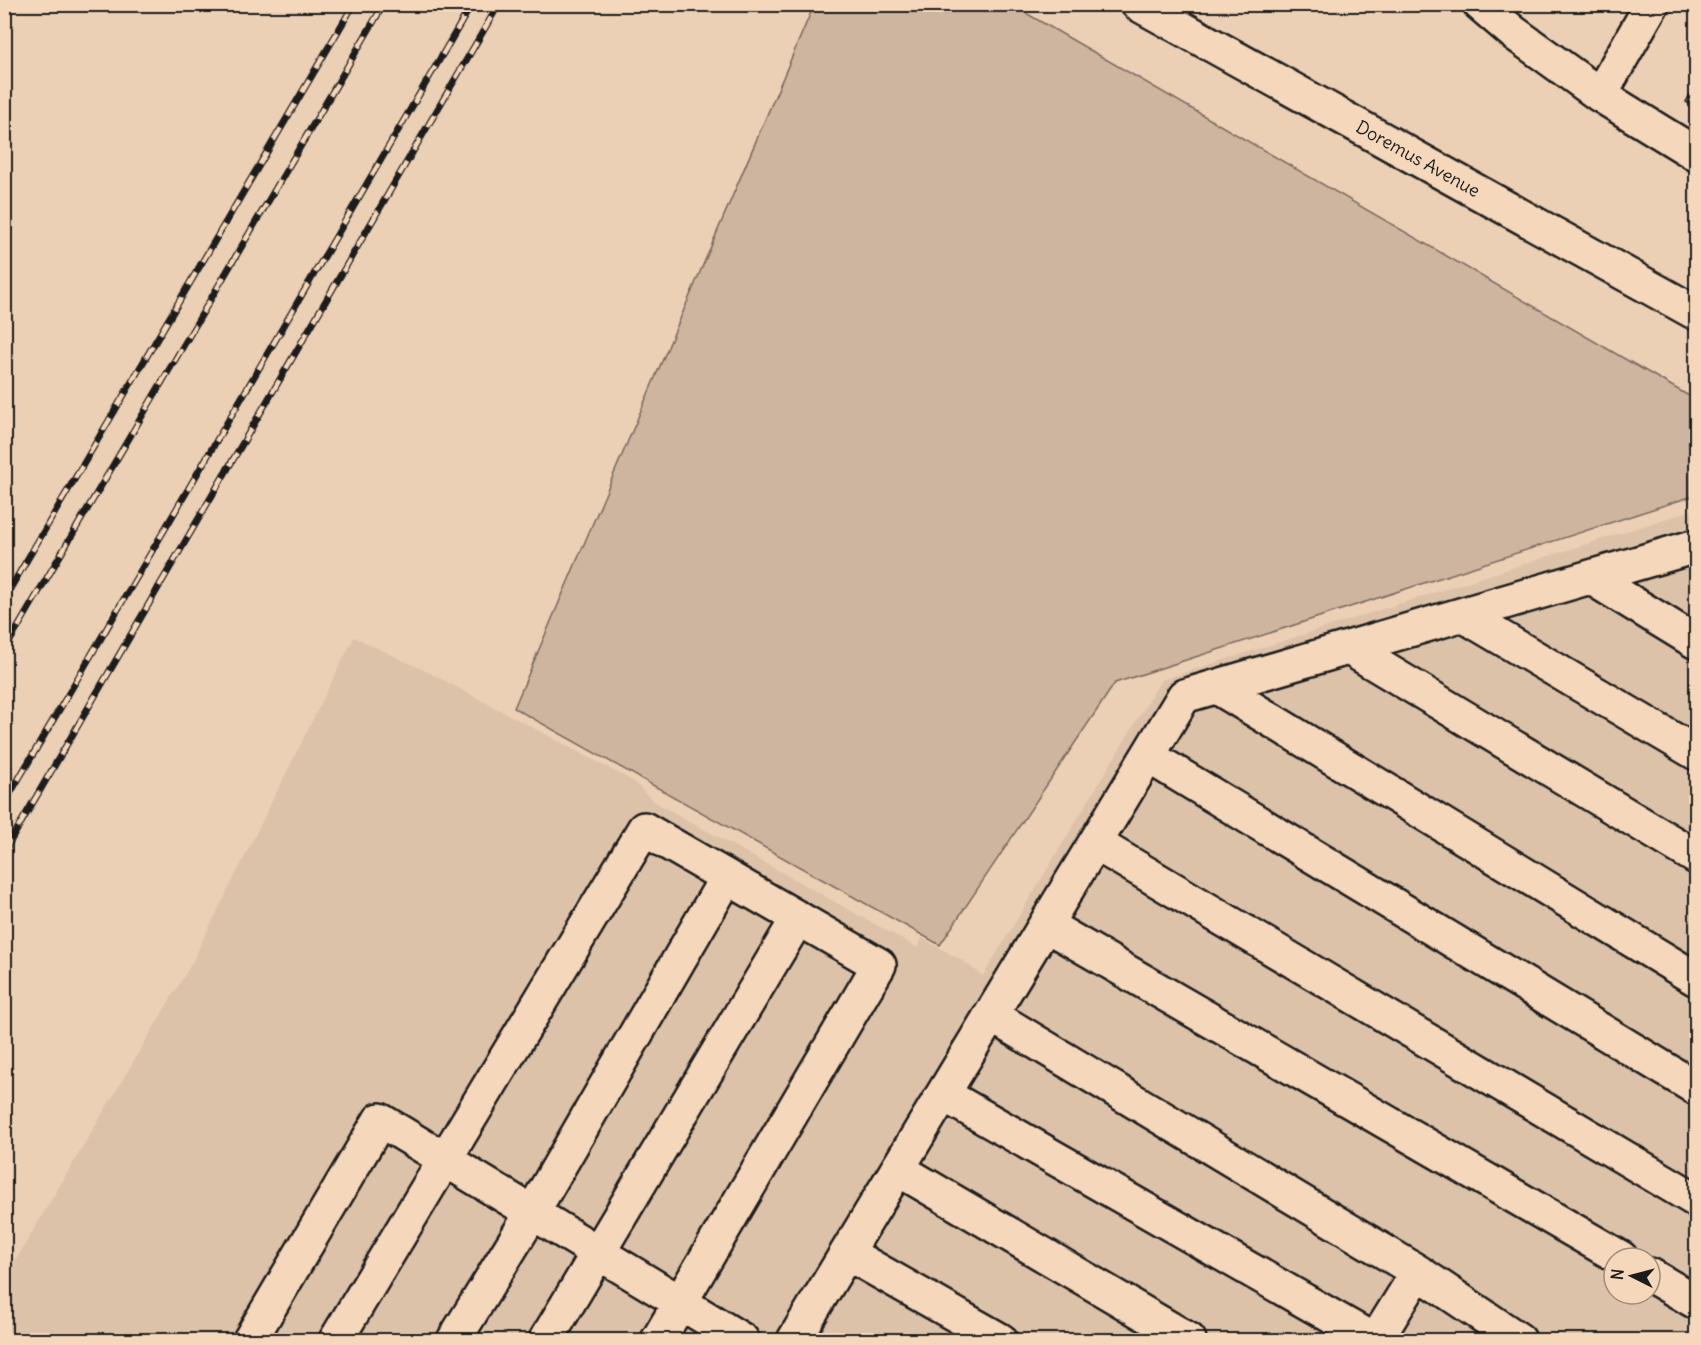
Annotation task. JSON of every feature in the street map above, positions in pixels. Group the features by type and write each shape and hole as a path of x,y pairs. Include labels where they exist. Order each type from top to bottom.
{"main road":[{"name":"Doremus Avenue","path":"1138,4 1696,313"},
{"path":"1480,4 1514,33 1600,95 1696,154"},
{"path":"1600,95 1652,4"},
{"path":"796,1340 1184,696 1696,546"},
{"path":"1590,578 1696,642"},
{"path":"1463,615 1696,753"},
{"path":"1349,648 1696,857"},
{"path":"1217,687 1696,979"},
{"path":"1148,756 1696,1088"},
{"path":"336,1341 644,829 879,965 658,1341"},
{"path":"1095,843 1696,1200"},
{"path":"454,1341 532,1213 727,877"},
{"path":"546,1341 798,918"},
{"path":"1046,925 1602,1247"},
{"path":"992,1015 1418,1272 1519,1341"},
{"path":"943,1094 1375,1341 1418,1272"},
{"path":"250,1341 381,1120 742,1341"},
{"path":"898,1169 1189,1341"},
{"path":"847,1253 1000,1341"},
{"path":"1662,1282 1696,1302"}],"shaded area":[{"path":"814,5 1012,5 1696,400 1696,495 1115,683 940,945 514,708"},
{"path":"1696,509 1696,1340 5,1340 5,1278 190,966 354,637 432,674 633,781 653,801 918,948 922,938 963,961 983,976 1161,680"}],"building":[{"path":"1696,83 1696,108 1686,102"}],"railway":[{"path":"4,599 354,4"},
{"path":"4,651 384,4"},
{"path":"4,804 472,4"},
{"path":"4,852 499,4"}]}
